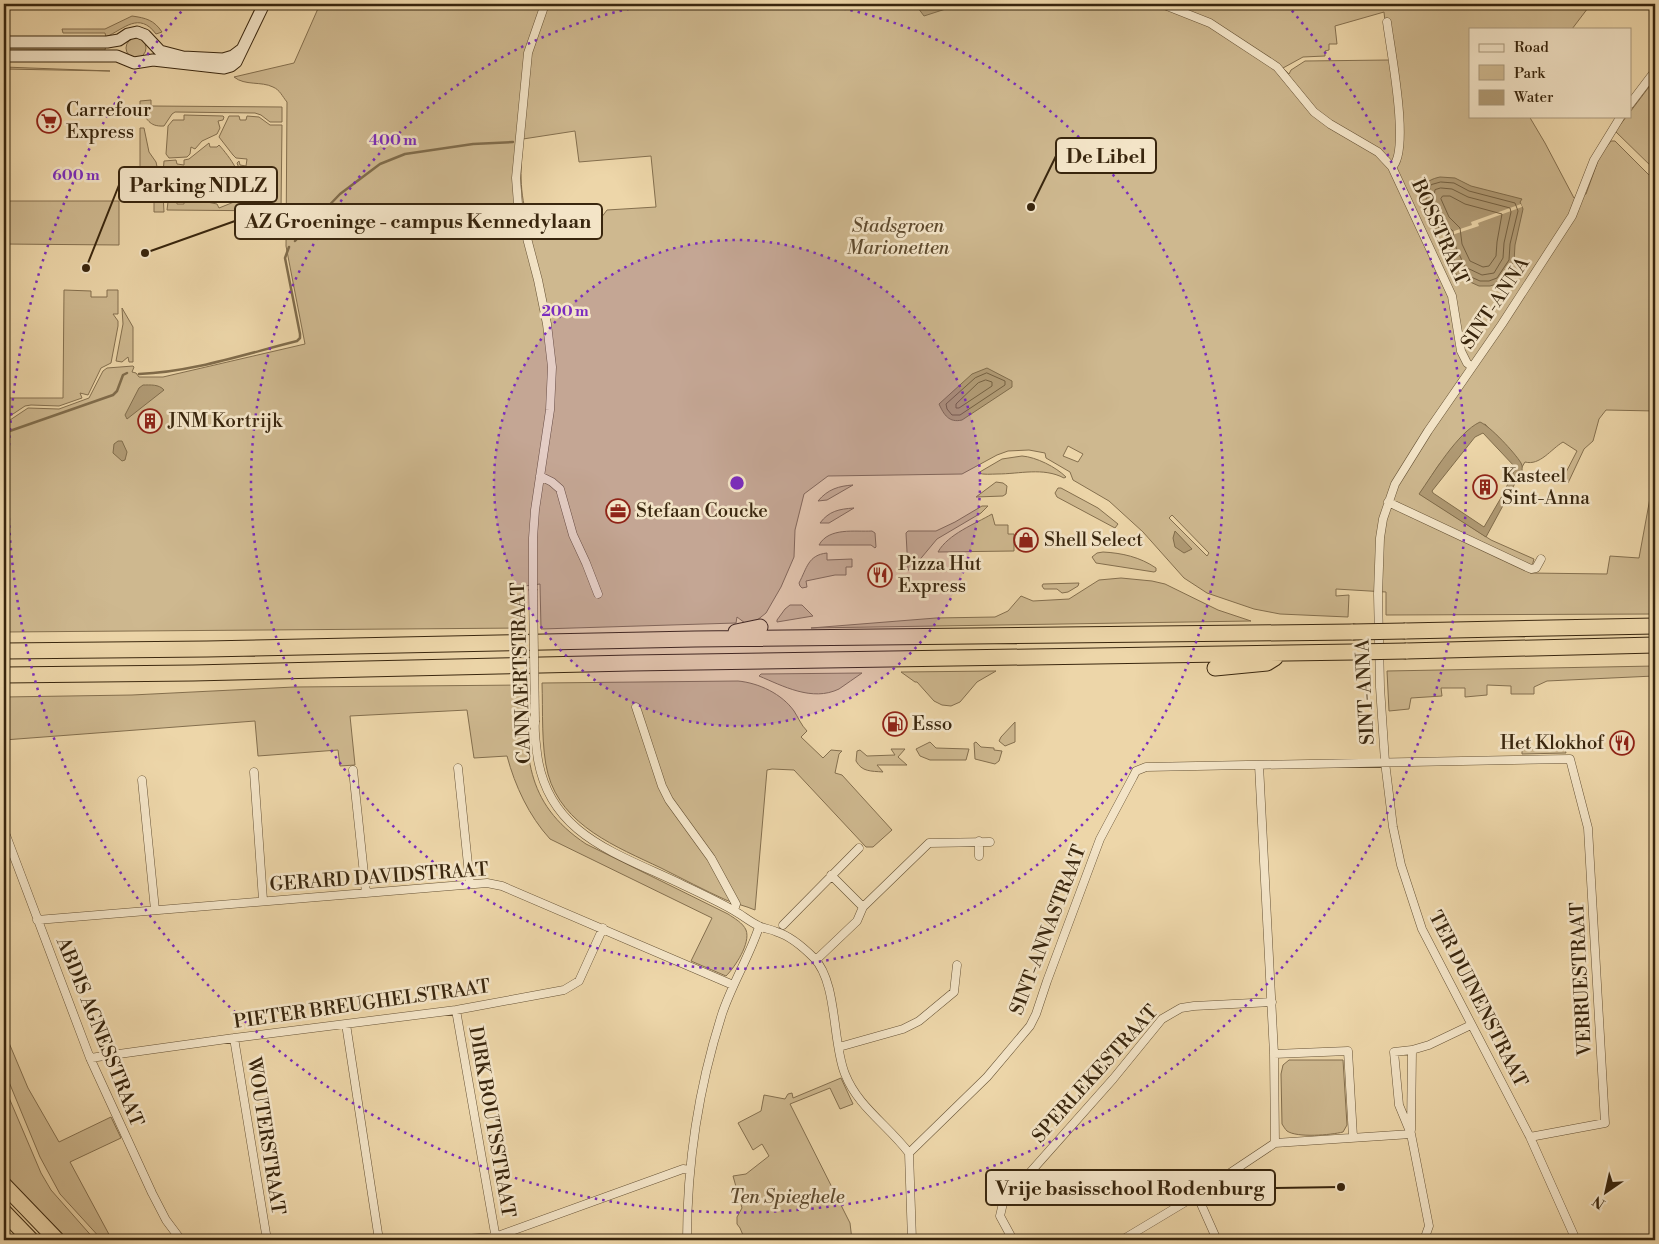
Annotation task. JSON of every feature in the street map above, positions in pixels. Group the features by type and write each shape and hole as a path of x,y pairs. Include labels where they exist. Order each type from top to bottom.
{"highway":[{"path":"1290,622 1306,632"},
{"path":"4,651 1655,626"},
{"path":"695,640 760,627"},
{"path":"4,675 1354,652 1655,645"},
{"path":"1215,668 1266,663 1285,653"},
{"path":"631,663 700,671"},
{"path":"4,1185 57,1240"},
{"path":"4,1212 31,1240"}],"street":[{"path":"4,51 116,52 131,63 163,61 226,68 234,64 264,4"},
{"name":"CANNAERTSTRAAT","path":"545,4 528,52 516,178 518,204 538,280 551,353 551,394 533,538 536,722 539,766 545,786 558,810 571,825 596,842 734,910 759,927 780,933 805,949 816,960 829,988 844,1072 852,1090 864,1106 909,1153"},
{"name":"BOSSTRAAT","path":"1162,4 1210,23 1277,68 1314,112 1330,124 1378,152 1392,167 1452,296 1461,352 1467,363 1472,367"},
{"name":"BOSSTRAAT","path":"1386,22 1400,127 1398,158 1392,167"},
{"path":"4,42 107,42 123,38 131,33 140,32 164,52 188,58 223,59 233,56 242,49"},
{"path":"123,38 120,46 123,56"},
{"path":"144,62 150,55 151,42"},
{"path":"4,56 123,56"},
{"path":"1632,101 1655,71"},
{"name":"SINT-ANNA","path":"1385,762 1380,687 1378,594 1380,538 1388,502 1402,471 1572,216 1594,160 1620,118"},
{"path":"540,476 552,482 560,489 573,535 598,594"},
{"path":"1388,502 1531,569 1536,568 1541,559"},
{"path":"636,707 668,800 711,858 736,904 734,910"},
{"name":"VERRUESTRAAT","path":"1385,762 1570,759 1588,828 1606,1123 1530,1137"},
{"path":"1275,1143 1272,1002 1259,765 1385,762"},
{"name":"TER DUINENSTRAAT","path":"1385,762 1393,827 1401,865 1409,895 1422,928 1530,1137 1576,1240"},
{"name":"SINT-ANNASTRAAT","path":"909,1153 987,1077 1030,1026 1100,840 1136,772 1146,767 1259,765"},
{"path":"458,768 470,884"},
{"path":"353,770 366,893"},
{"path":"254,772 263,900"},
{"path":"142,780 155,910"},
{"name":"ABDIS AGNESSTRAAT","path":"4,830 90,1058 152,1193 166,1220 181,1240"},
{"path":"979,842 979,856"},
{"path":"816,960 857,921 863,907 929,843 990,842"},
{"path":"783,925 859,848"},
{"path":"831,875 863,907"},
{"name":"GERARD DAVIDSTRAAT","path":"37,920 487,883 502,886 733,985"},
{"path":"687,1240 690,1170 699,1108 713,1047 733,985 754,942 759,927"},
{"name":"PIETER BREUGHELSTRAAT","path":"90,1058 456,1010 564,990 580,981 603,928"},
{"path":"839,1047 903,1029 919,1021 954,992 957,964"},
{"name":"SPERLEKESTRAAT","path":"1013,1240 1002,1223 1000,1216 1003,1202 1114,1079 1162,1019 1181,1008 1272,1002"},
{"name":"DIRK BOUTSSTRAAT","path":"456,1010 496,1238"},
{"path":"346,1024 379,1240"},
{"path":"1424,1240 1429,1226 1411,1134 1399,1105 1394,1052 1412,1050 1429,1045 1471,1025"},
{"name":"WOUTERSTRAAT","path":"234,1038 267,1240"},
{"path":"1411,1134 1412,1050"},
{"path":"1274,1054 1348,1051 1352,1137"},
{"path":"1122,1240 1197,1195 1275,1143 1411,1134"},
{"path":"909,1153 912,1240"},
{"path":"449,1240 496,1238 683,1169 690,1170"},
{"path":"1197,1195 1217,1240"}],"green space":[{"name":"Stadsgroen Marionetten","path":"320,4 1591,4 1573,28 1469,28 1469,118 1530,118 1574,198 1586,194 1600,155 1611,141 1615,141 1655,181 1655,411 1606,410 1599,419 1593,441 1584,449 1568,483 1562,480 1577,451 1563,442 1536,462 1525,462 1522,467 1485,424 1467,431 1438,466 1420,494 1491,540 1534,559 1530,573 1607,574 1610,556 1639,558 1655,471 1655,614 1386,615 1386,592 1336,589 1336,596 1349,595 1348,617 1280,614 1254,609 1207,593 1184,578 1143,532 1109,501 1073,480 1070,472 1046,458 1045,453 1029,450 1008,451 962,474 828,476 804,494 795,530 794,557 781,587 766,613 756,621 745,623 737,617 736,623 541,629 540,584 525,586 526,628 4,632 4,424 28,408 59,409 89,398 103,371 107,368 133,366 132,372 136,373 139,377 163,377 305,344 286,246 287,102 279,91 273,87 243,82 234,77 294,63","holes":["1384,12 1389,60 1305,61 1291,70 1289,74 1283,68 1303,57 1325,56 1325,51 1329,50 1329,44 1337,44 1335,26","575,131 579,162 651,156 656,207 607,210 601,218 531,229 524,206 521,184 523,139","1068,446 1083,454 1078,462 1063,456","1172,515 1209,553 1207,556 1169,518"]},
{"path":"132,16 149,20 162,32 156,34 150,27 137,23 125,26 106,37 105,33 63,33 62,29 105,29"},
{"path":"136,38 143,41 146,48 143,55 136,58 129,55 126,48 129,41"},
{"path":"4,44 106,45 105,50 4,49"},
{"path":"4,67 110,71 4,69"},
{"path":"1655,79 1655,170 1615,131 1625,118 1632,118 1632,109"},
{"path":"151,100 151,106 282,107 282,122 270,122 255,113 175,112 164,126 158,126 140,114 140,101"},
{"path":"184,115 224,117 223,120 218,121 220,128 217,134 202,141 195,149 191,147 190,154 187,157 169,158 166,154 168,126 173,120 184,120"},
{"path":"229,116 239,116 240,120 246,120 247,116 259,117 270,125 282,125 281,211 167,210 169,194 176,196 177,204 184,204 184,199 179,199 182,197 217,204 219,208 239,200 239,204 246,205 246,197 250,190 246,187 237,163 239,161 240,165 246,166 247,159 236,158 219,137"},
{"path":"140,128 144,128 149,152 156,162 163,194 164,212 154,212 154,202 140,170"},
{"path":"209,143 210,147 217,147 219,145 232,162 242,182 241,195 228,201 213,201 168,189 164,177 166,177 166,173 163,173 164,161 176,160 177,164 184,165 184,160 189,159"},
{"path":"4,201 119,201 119,245 4,244"},
{"path":"64,290 91,291 91,297 107,297 107,290 118,290 118,314 113,314 118,321 118,326 111,363 101,368 88,395 80,393 82,398 59,406 25,406 4,420 4,398 63,398"},
{"path":"122,308 133,327 133,362 129,362 128,357 122,362 116,361 123,324"},
{"path":"1022,456 1046,463 1066,477 1040,472 978,473 1002,459"},
{"path":"996,482 1007,486 1006,494 1003,496 976,497"},
{"path":"853,485 827,500 818,501 834,489"},
{"path":"1058,488 1098,508 1118,524 1115,528 1057,497 1055,493"},
{"path":"982,506 988,506 981,513 937,539 912,569 908,570 906,533 908,531 936,531"},
{"path":"854,508 829,523 820,523 835,511"},
{"path":"992,514 995,525 1008,525 1008,534 1014,534 1014,551 938,552 955,535"},
{"path":"872,531 875,533 875,548 871,545 819,545 823,539 836,533"},
{"path":"1103,552 1137,558 1156,568 1156,571 1096,563 1092,557 1097,553"},
{"path":"827,553 827,560 852,559 852,567 846,567 846,575 835,575 806,581 807,587 802,588 799,583 809,563 816,556"},
{"path":"1121,578 1165,584 1218,610 1251,621 811,628 936,618 995,617 1008,611 1021,596 1033,601 1069,599 1099,580"},
{"path":"1079,583 1078,586 1068,592 1062,593 1057,589 1044,589 1042,586 1043,584"},
{"path":"790,605 802,605 813,616 777,622 785,609"},
{"path":"1655,666 1655,683 1654,676 1547,681 1534,687 1534,694 1511,694 1511,686 1487,685 1487,695 1465,697 1465,688 1441,688 1442,696 1411,698 1409,709 1389,711 1387,671"},
{"path":"996,671 977,682 960,702 951,706 942,705 934,701 917,682 901,672"},
{"path":"862,673 839,689 829,693 818,694 788,688 759,676 761,674"},
{"path":"738,681 762,687 783,699 794,711 807,731 801,737 823,758 831,750 842,751 839,754 835,773 842,775 892,830 873,847 866,847 794,770 767,770 755,910 726,900 627,852 593,833 565,808 555,792 548,774 543,741 542,683"},
{"path":"526,685 528,754 532,774 539,793 550,811 565,828 586,844 728,914 741,923 746,930 746,941 738,961 726,976 691,961 712,918 550,839 536,821 524,800 507,756 474,758 467,710 350,716 355,765 340,766 338,750 258,756 255,721 4,740 4,697 132,695 294,687"},
{"path":"1015,722 1015,742 1005,746 999,741"},
{"path":"930,742 936,748 969,749 966,760 930,760 920,756 916,749"},
{"path":"976,742 981,747 1002,751 999,761 995,764 975,759 974,743"},
{"path":"891,749 905,749 898,757 907,765 877,765 883,772 864,769 856,761 857,751 860,750 867,756 895,755"},
{"path":"1522,749 1565,749 1566,753 1522,754"},
{"path":"4,1031 28,1088 59,1142 111,1117 121,1138 70,1162 112,1240 102,1240 60,1194 40,1157 4,1070"},
{"path":"1289,1060 1343,1060 1347,1125 1343,1132 1323,1135 1298,1135 1287,1131 1282,1124 1281,1074 1283,1065"},
{"name":"Ten Spieghele","path":"841,1078 853,1104 840,1109 830,1088 790,1104 850,1223 852,1240 745,1240 737,1224 737,1217 742,1208 733,1176 746,1174 769,1156 762,1144 753,1150 738,1123 761,1111 764,1095 785,1099 788,1094 792,1093 793,1098"},
{"path":"4,1086 41,1173 51,1190 95,1240 68,1240 4,1174"}],"water":[{"path":"915,4 961,4 924,16"},
{"path":"1440,177 1455,178 1471,186 1522,199 1520,202 1523,209 1515,245 1514,262 1500,283 1490,286 1479,286 1457,276 1441,243 1444,241 1443,235 1437,234 1428,218 1422,201 1421,193 1424,186"},
{"path":"987,368 1012,381 1012,387 962,420 950,419 943,412 939,404 972,374"},
{"path":"143,385 157,386 164,390 127,419 125,415 139,388"},
{"path":"1480,422 1502,440 1522,464 1522,471 1508,496 1503,494 1515,467 1483,433 1475,437 1432,491 1484,527 1502,496 1506,500 1486,537 1419,494 1455,444 1472,427"},
{"path":"122,441 127,452 125,460 122,461 113,453 114,444"},
{"path":"1175,531 1192,549 1184,553 1175,547 1173,538"}],"pier":[{"path":"1521,204 1522,207 1478,223 1479,226 1443,238 1442,235 1472,225 1471,222"}],"waterway":[{"path":"295,241 340,194 380,164 405,154 473,144 513,142"},
{"path":"139,374 159,373 199,366 297,341 300,338 300,334 285,258 289,247"},
{"path":"4,433 113,395 117,391 123,375 127,373"}],"place":[{"name":"Carrefour Express","path":"49,121"},
{"name":"De Libel","path":"1031,207"},
{"name":"AZ Groeninge - campus Kennedylaan","path":"145,253"},
{"name":"Parking NDLZ","path":"86,268"},
{"name":"JNM Kortrijk","path":"150,421"},
{"name":"Kasteel Sint-Anna","path":"1485,487"},
{"name":"Stefaan Coucke","path":"618,511"},
{"name":"Shell Select","path":"1026,540"},
{"name":"Pizza Hut Express","path":"880,575"},
{"name":"Esso","path":"895,724"},
{"name":"Het Klokhof","path":"1622,743"},
{"name":"Vrije basisschool Rodenburg","path":"1341,1187"}]}
